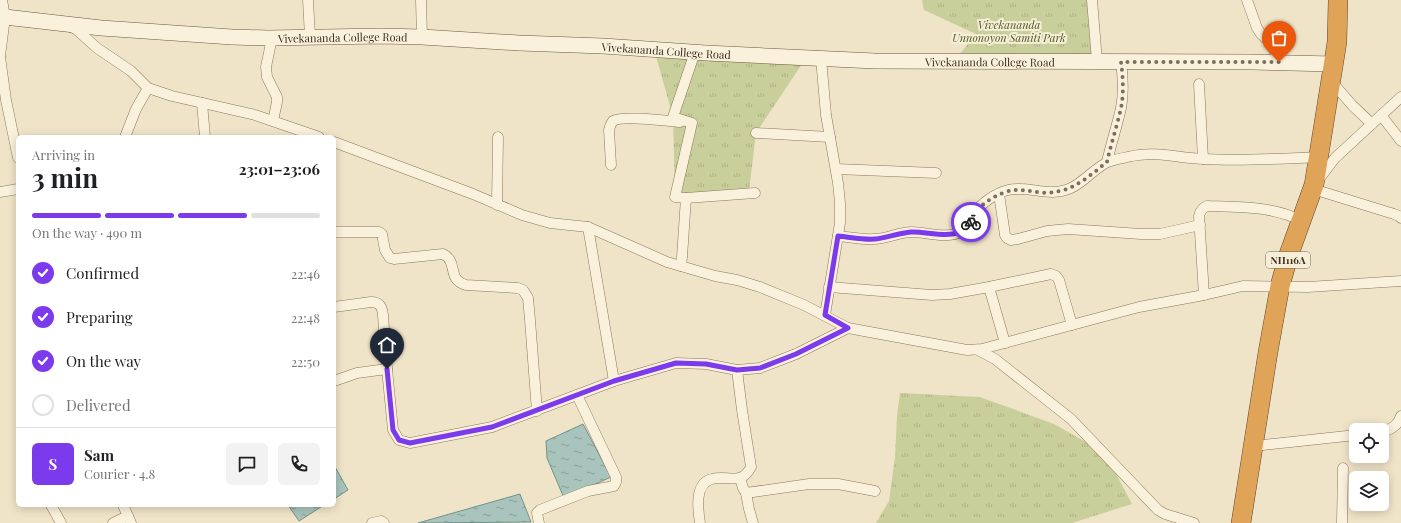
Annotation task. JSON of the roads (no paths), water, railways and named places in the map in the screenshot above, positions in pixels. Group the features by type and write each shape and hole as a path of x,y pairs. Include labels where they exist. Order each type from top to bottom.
{"highway":[{"name":"NH116A","path":"1241,523 1280,286 1288,258 1314,187 1337,42 1338,0"}],"street":[{"path":"2,0 0,56 3,100 16,150"},
{"path":"308,0 310,36"},
{"path":"421,0 422,37"},
{"path":"1092,0 1097,62"},
{"path":"1247,0 1257,28 1272,44 1279,62"},
{"name":"Vivekananda College Road","path":"2,16 124,30 232,37 422,37 875,61 1279,62 1332,73"},
{"path":"64,24 77,30 97,48 131,71 148,88 172,96 236,110 313,135"},
{"path":"272,38 266,67 267,77 277,97 273,121"},
{"path":"692,123 673,117 695,52"},
{"path":"821,58 830,137 840,203 840,223 825,315"},
{"path":"1107,162 1121,108 1121,62"},
{"path":"1332,73 1352,105 1372,124"},
{"path":"1199,84 1203,159"},
{"path":"125,135 136,109 148,88"},
{"path":"1401,97 1327,166 1314,187 1394,214 1401,218"},
{"path":"202,103 205,135"},
{"path":"1381,115 1401,141"},
{"path":"611,165 610,125 613,121 617,119 635,119 692,123"},
{"path":"692,123 675,197 686,198 755,193"},
{"path":"756,133 830,137"},
{"path":"497,205 498,137"},
{"path":"336,143 473,194 534,219 550,223 588,227 650,255 681,266 715,276 737,280 760,288 804,305 848,328 960,349 978,350 1139,307 1243,286 1308,287 1401,281"},
{"path":"838,236 874,239 914,232 936,235 961,232 967,228 978,209 999,194 1009,190 1023,189 1058,192 1078,184 1107,162 1133,156 1158,155 1203,159 1257,160 1318,158"},
{"path":"836,169 936,173"},
{"path":"0,192 16,189"},
{"path":"999,194 1006,235 1007,238 1011,240 1047,231 1068,229 1160,234 1200,225"},
{"path":"681,266 686,198"},
{"path":"1204,295 1200,225 1200,212 1203,208 1208,206 1250,208 1292,216 1302,220"},
{"path":"588,227 614,381"},
{"path":"336,232 379,232 382,234 385,250 390,258 394,259 443,254 448,256 451,261 455,278 460,283 466,285 518,288 523,290 528,298 536,411"},
{"path":"829,287 932,295 950,294 989,287 1044,274 1051,274 1056,276 1059,280 1072,325"},
{"path":"989,287 1005,343"},
{"path":"336,307 376,302 382,308 393,430 399,440 410,443 492,427 614,381 676,363 706,364 737,370 760,368 796,354 848,328"},
{"path":"978,350 995,359 1071,419 1158,510 1165,514 1194,523"},
{"path":"336,380 357,373 387,369"},
{"path":"700,523 698,497 701,487 705,482 712,479 740,478 748,473 751,467 737,370"},
{"path":"539,523 537,513 540,510 588,491 614,486 616,482 616,477 577,395"},
{"path":"1389,430 1400,423"},
{"path":"1253,446 1349,436"},
{"path":"1342,523 1344,468"},
{"path":"740,478 746,493 753,523"},
{"path":"746,493 809,484 838,484 875,491"},
{"path":"53,507 61,523"},
{"path":"113,523 130,520 124,507"},
{"path":"372,523 381,521 384,523"}],"water":[{"path":"583,424 611,477 564,498 547,458 546,441"},
{"path":"336,469 348,490 336,498"},
{"path":"520,494 531,522 418,523"},
{"path":"289,507 321,507 299,521"}],"park label":[{"name":"Vivekananda Unnonoyon Samiti Park","path":"1009,30"}]}
